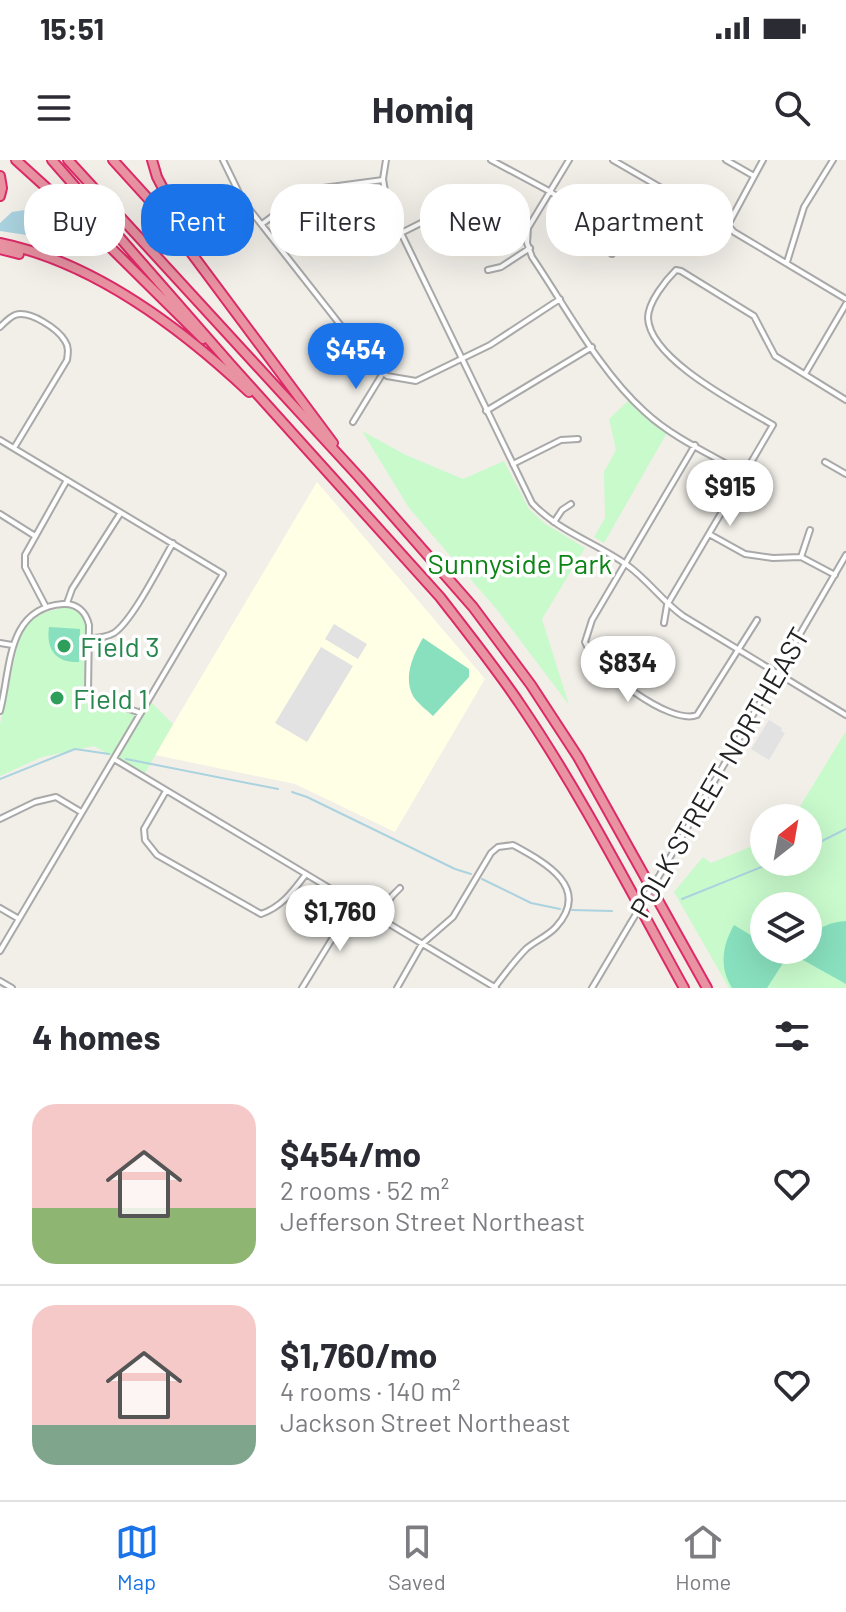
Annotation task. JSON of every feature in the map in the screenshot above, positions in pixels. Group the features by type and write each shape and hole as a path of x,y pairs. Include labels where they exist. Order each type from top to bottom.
{"highway":[{"path":"16,160 92,229 231,365"},
{"path":"52,160 440,597 520,703 560,767 684,988"},
{"path":"68,160 359,477 473,607 531,685 578,757 707,988"},
{"path":"113,160 163,215 359,477"},
{"path":"152,160 176,215 212,279"},
{"path":"0,176 0,196"},
{"path":"0,246 120,295 186,336 290,430"}],"street":[{"path":"223,160 243,201 360,350 383,373 397,379 416,381 490,345 560,299"},
{"path":"384,184 386,160"},
{"path":"491,160 546,189"},
{"path":"554,184 569,160"},
{"path":"613,160 654,184"},
{"path":"726,160 754,176"},
{"path":"763,160 728,225 734,232 787,262 846,302 804,375"},
{"path":"787,262 804,207 833,160"},
{"path":"262,224 308,190 383,180"},
{"path":"530,224 546,196"},
{"path":"404,239 531,501 554,522 625,564 667,605 846,715"},
{"path":"530,248 532,257 629,397 645,413 745,474"},
{"path":"488,270 501,267 518,256"},
{"path":"664,623 667,605 773,425 677,364 656,339 648,320 649,312 670,276 676,270 754,316 775,356 846,400"},
{"path":"0,327 15,315 27,314 53,328 65,340 69,350 67,360 14,448"},
{"path":"486,411 592,347"},
{"path":"353,422 383,373"},
{"path":"699,374 702,381"},
{"path":"513,464 561,440 578,439"},
{"path":"0,440 223,574 0,951"},
{"path":"695,445 592,620 585,642 604,671 684,718 697,715 757,620"},
{"path":"825,462 846,474"},
{"path":"46,607 25,567 25,555 67,480"},
{"path":"554,522 562,510 571,504"},
{"path":"0,514 35,536"},
{"path":"67,603 72,589 120,514"},
{"path":"801,557 810,530"},
{"path":"709,534 745,554 801,557 835,575"},
{"path":"90,638 116,632 128,619 173,543"},
{"name":"POLK STREET NORTHEAST","path":"592,988 846,555"},
{"path":"0,711 12,645 20,627 31,615 46,607 67,603 87,615 90,638 88,692 93,697 141,713"},
{"path":"0,643 12,645"},
{"path":"114,759 166,791 378,917 422,944 495,988 520,956 561,920 569,895 567,885 528,853 513,845 498,847 486,861 453,917 422,944 397,988"},
{"path":"166,791 144,829 145,840 157,855 261,914 273,910 289,897 306,874"},
{"path":"0,819 35,802 56,797 82,813"},
{"path":"378,917 400,888"},
{"path":"302,988 354,903"},
{"path":"0,908 19,919"},
{"path":"0,981 12,988"}],"shaded area":[{"path":"317,482 485,679 395,832 295,784 155,755"},
{"path":"334,624 367,644 358,659 325,639"},
{"path":"321,647 353,666 307,742 275,723"},
{"path":"769,720 785,733 769,760 751,749"}],"green space":[{"path":"629,400 668,431 604,543 594,537 605,518 604,472 616,450 609,419"},
{"name":"Sunnyside Park","path":"362,431 406,455 463,479 504,461 529,509 544,523 585,548 542,619 569,705 498,611 409,508"},
{"path":"67,607 80,614 86,627 84,698 88,704 103,710 104,706 133,714 141,719 151,702 173,724 144,775 94,746 42,757 0,776 0,724 20,633 37,614"},
{"name":"Field 3","path":"49,627 80,629 79,662 64,660 54,653 49,642"},
{"path":"423,638 469,669 469,677 433,716 415,699 410,689 409,674"},
{"path":"846,731 846,988 729,988 674,892 703,857 711,863 750,847 750,876 822,876 822,804 802,804"},
{"path":"846,921 846,984 810,964 822,964 822,927"},
{"path":"734,925 750,935 750,964 782,964 767,988 732,988 724,964 727,941"}],"water":[{"path":"24,210 24,235 0,231 0,223 12,212"}],"waterway":[{"path":"0,779 75,749 109,754"},
{"path":"126,759 278,789"},
{"path":"292,792 471,874"},
{"path":"822,841 846,829"},
{"path":"682,899 750,872"},
{"path":"482,879 531,903 560,909"},
{"path":"572,910 612,911"}],"place":[{"name":"Field 3","path":"64,646"},
{"name":"Field 1","path":"57,698"}]}
